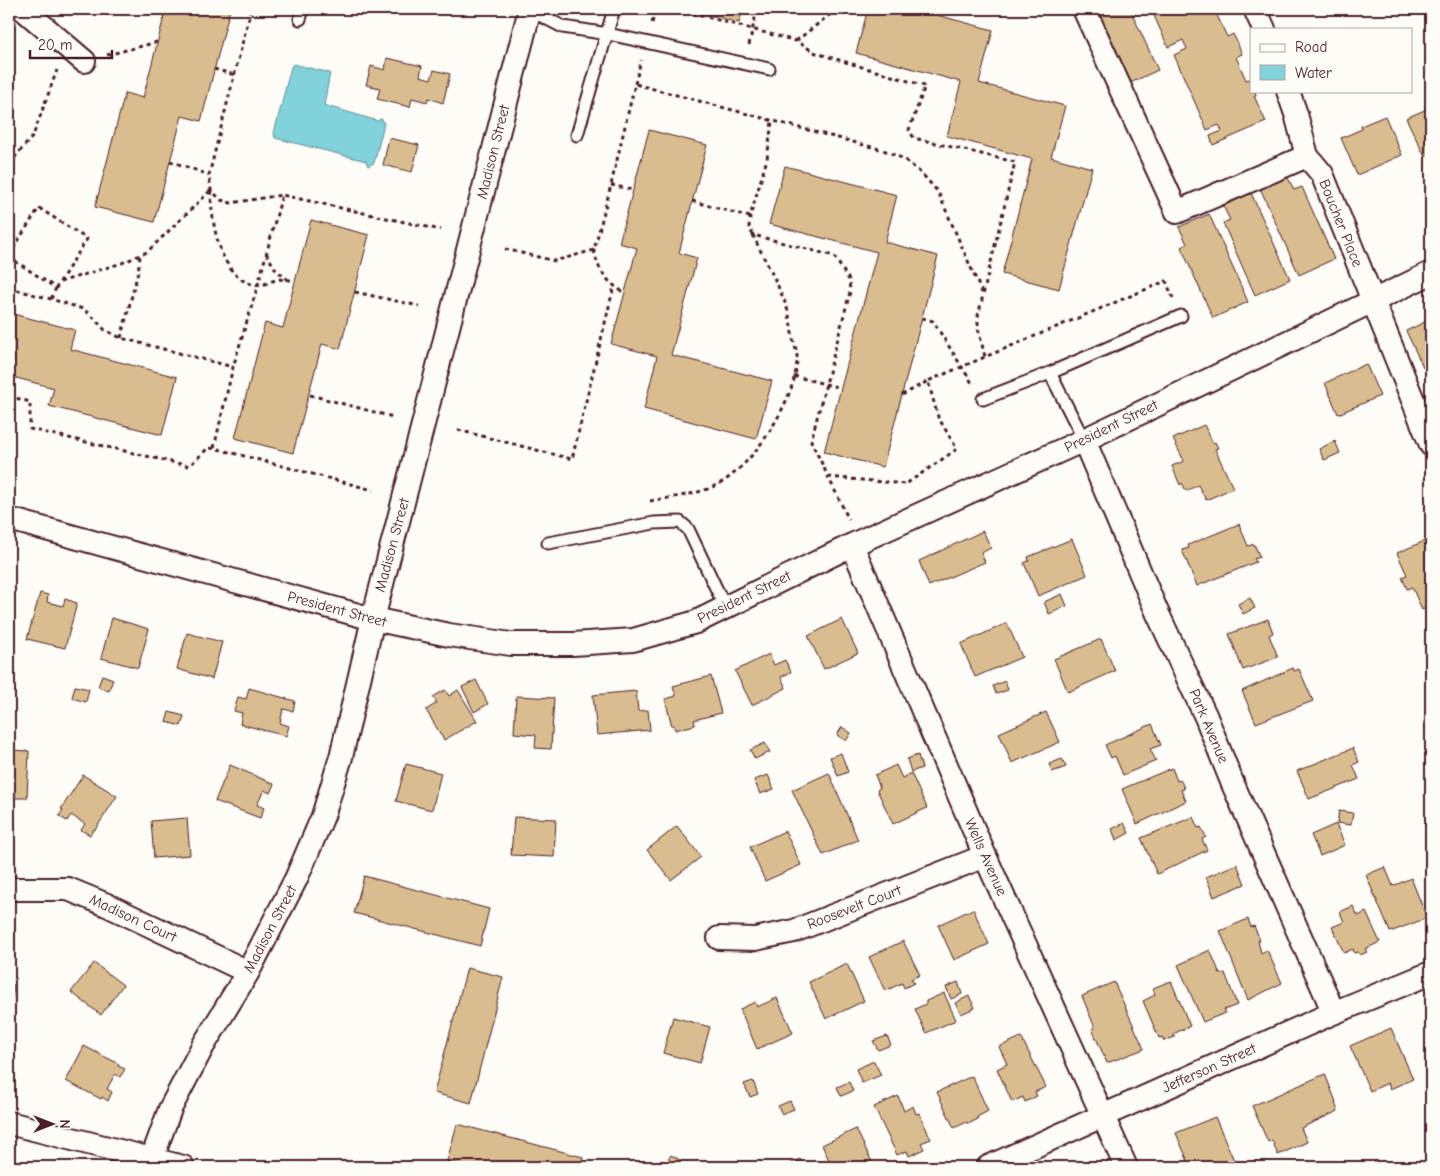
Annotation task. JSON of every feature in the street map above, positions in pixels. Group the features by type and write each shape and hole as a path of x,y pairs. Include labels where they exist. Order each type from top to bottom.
{"street":[{"path":"23,9 84,61"},
{"name":"Madison Street","path":"150,1163 170,1109 203,1046 248,972 296,879 322,816 341,757 373,619 530,9"},
{"path":"1084,9 1177,212 1307,156"},
{"path":"1255,9 1264,28"},
{"name":"Boucher Place","path":"1288,92 1307,156 1322,174 1431,445"},
{"name":"President Street","path":"9,519 373,619 449,635 511,644 573,644 632,640 696,622 852,545 1084,440 1431,273"},
{"name":"Park Avenue","path":"1084,440 1157,612 1206,717 1232,782 1333,1013"},
{"name":"Wells Avenue","path":"852,545 985,856 1126,1167"},
{"name":"Roosevelt Court","path":"719,938 755,939 794,931 985,856"},
{"name":"Madison Court","path":"12,889 68,889 107,905 248,972"},
{"name":"Jefferson Street","path":"988,1167 1333,1013 1431,973"},
{"path":"9,1123 150,1163 183,1167"}],"lane":[{"path":"530,9 564,27 608,34 769,69"},
{"path":"577,135 614,9"},
{"path":"983,399 1050,373 1181,316"},
{"path":"1050,373 1084,440"},
{"path":"548,543 654,523 680,522 688,529 725,607"}],"path":[{"path":"251,9 209,175 211,207 216,236 227,264 238,276 258,285 276,280 287,279 295,281"},
{"path":"677,9 796,41 816,53 925,86 909,130 914,138 1015,162 978,316 978,328 985,357"},
{"path":"752,29 757,9"},
{"path":"796,41 837,9"},
{"path":"84,61 157,42"},
{"path":"9,164 33,136 58,64"},
{"path":"214,69 235,75"},
{"path":"625,293 614,286 600,271 594,250 635,84 883,150 904,159 922,174 938,192 982,294"},
{"path":"641,503 706,489 719,484 738,471 772,428 794,376 797,357 787,309 749,228 750,217 767,159 772,121"},
{"path":"170,161 209,175"},
{"path":"611,185 632,190"},
{"path":"211,190 221,200 231,203 282,196 441,230"},
{"path":"60,282 122,263 147,252 211,190"},
{"path":"214,448 233,367 282,196"},
{"path":"692,201 750,217"},
{"path":"51,299 87,239 39,208 9,256 56,288"},
{"path":"753,235 834,256 849,280 850,292 811,442 849,520"},
{"path":"9,241 15,246"},
{"path":"505,249 555,261 594,250"},
{"path":"266,253 276,270 287,279"},
{"path":"121,338 138,272 140,256"},
{"path":"902,395 962,366 1166,281"},
{"path":"458,430 572,459 614,286"},
{"path":"9,288 83,309 105,330 121,338 233,367"},
{"path":"355,292 419,306"},
{"path":"922,318 933,321 962,366"},
{"path":"794,376 837,387"},
{"path":"827,477 906,484 957,449 938,417 928,381"},
{"path":"310,395 392,417"},
{"path":"9,396 30,402 30,429 189,466 207,449 214,448 373,490"}],"water":[{"path":"293,64 330,73 324,105 378,121 382,119 384,124 374,163 368,166 366,161 275,138 274,133"}],"building":[{"path":"166,9 230,9 201,121 182,116 154,222 95,207 125,93 143,98"},
{"path":"686,9 743,9 739,23"},
{"path":"868,9 914,9 993,30 979,83 1065,106 1051,157 1092,168 1059,289 1002,274 1032,159 947,136 961,82 856,53"},
{"path":"1096,9 1130,9 1158,70 1130,83"},
{"path":"1151,9 1218,9 1219,12 1216,13 1227,37 1233,34 1242,54 1236,57 1246,80 1249,79 1250,81 1250,92 1255,92 1256,95 1254,96 1266,122 1213,145 1210,136 1222,131 1219,125 1207,130 1174,55 1187,49 1183,40 1168,47"},
{"path":"1431,19 1431,32 1426,22"},
{"path":"387,58 422,66 420,76 431,79 434,70 450,74 443,103 428,98 427,102 412,98 410,107 377,99 380,88 366,85 371,66 385,70"},
{"path":"1427,109 1431,114 1431,154 1425,157 1406,118"},
{"path":"1385,116 1402,155 1357,175 1341,138 1362,129 1361,126"},
{"path":"649,130 707,145 679,253 697,258 671,355 772,381 756,439 644,409 657,356 611,344 637,248 619,243"},
{"path":"389,138 419,145 412,172 383,165"},
{"path":"785,166 897,195 885,242 938,256 883,467 824,452 877,252 769,224"},
{"path":"1287,176 1294,190 1302,187 1334,259 1299,275 1260,188"},
{"path":"1251,193 1290,279 1255,295 1223,223 1230,220 1223,206"},
{"path":"1209,214 1248,302 1213,318 1181,247 1187,244 1179,227"},
{"path":"311,220 369,235 340,349 322,344 293,453 235,438 265,323 283,328"},
{"path":"9,313 75,330 70,349 177,377 162,435 49,406 54,388 9,376"},
{"path":"1431,319 1431,368 1425,371 1406,331"},
{"path":"1366,364 1380,396 1338,414 1325,383"},
{"path":"1204,425 1213,443 1215,442 1218,448 1215,449 1233,488 1206,500 1198,485 1186,491 1182,483 1180,485 1172,466 1184,461 1173,439"},
{"path":"1335,441 1340,453 1324,460 1319,449"},
{"path":"1239,524 1248,546 1254,544 1260,557 1254,559 1256,562 1197,586 1182,550 1189,548 1188,545"},
{"path":"983,531 991,548 981,553 985,562 929,586 919,561"},
{"path":"1072,539 1087,575 1038,596 1024,563 1029,561 1028,557"},
{"path":"1427,540 1431,550 1431,606 1422,610 1412,587 1407,589 1402,577 1407,575 1397,553"},
{"path":"40,593 48,595 47,602 63,606 65,599 77,603 65,648 27,639"},
{"path":"1062,594 1067,606 1049,614 1044,602"},
{"path":"1250,598 1255,608 1243,614 1238,604"},
{"path":"112,618 149,629 138,668 101,658"},
{"path":"842,619 858,653 824,669 808,636"},
{"path":"1268,619 1273,633 1269,635 1278,657 1243,670 1229,634"},
{"path":"1007,623 1022,657 975,677 961,644"},
{"path":"187,633 222,642 212,679 177,669"},
{"path":"1101,639 1115,671 1068,692 1054,659"},
{"path":"769,654 774,665 785,660 791,672 781,677 786,688 752,705 735,671"},
{"path":"1293,668 1294,671 1299,669 1313,701 1256,723 1242,691"},
{"path":"102,675 113,679 109,691 98,687"},
{"path":"711,676 721,713 694,720 695,725 675,730 674,725 672,726 665,699 676,696 673,686"},
{"path":"476,680 488,704 474,712 462,687"},
{"path":"1005,681 1008,690 996,694 993,686"},
{"path":"75,686 89,689 86,702 72,698"},
{"path":"249,688 295,701 293,711 283,709 280,723 289,726 286,736 240,724 242,713 234,711 238,697 246,699"},
{"path":"445,690 449,696 458,690 477,721 444,740 426,710 437,703 433,697"},
{"path":"636,691 638,711 648,710 650,730 597,735 593,695"},
{"path":"516,696 554,698 551,749 535,748 536,735 514,733"},
{"path":"169,712 184,716 181,726 166,722"},
{"path":"1046,712 1060,742 1012,763 999,733"},
{"path":"1431,720 1431,732 1427,722"},
{"path":"1152,724 1161,745 1150,749 1156,761 1123,775 1115,756 1111,758 1105,745"},
{"path":"842,727 851,733 846,741 837,735"},
{"path":"765,743 770,752 755,759 750,750"},
{"path":"1353,748 1359,762 1353,765 1359,779 1309,799 1297,771"},
{"path":"9,750 29,751 27,798 10,798"},
{"path":"841,753 848,772 838,776 830,757"},
{"path":"918,755 922,768 911,772 907,759"},
{"path":"1062,759 1066,767 1052,772 1049,764"},
{"path":"406,764 441,773 432,810 396,801"},
{"path":"230,765 274,784 270,793 264,790 257,805 264,808 260,818 215,801"},
{"path":"896,765 902,778 911,773 927,808 893,824 877,790 880,788 875,775"},
{"path":"1172,768 1177,781 1180,780 1183,785 1184,789 1181,790 1186,801 1137,824 1122,789"},
{"path":"829,773 858,840 823,855 792,790"},
{"path":"83,775 117,796 90,835 81,830 85,824 71,815 67,821 59,816 63,810 61,809"},
{"path":"768,775 774,789 760,794 754,780"},
{"path":"1339,811 1353,813 1351,825 1337,823"},
{"path":"514,817 556,819 554,857 511,855"},
{"path":"1193,817 1198,828 1201,827 1206,837 1202,839 1207,850 1157,874 1141,838"},
{"path":"187,818 190,855 154,858 151,821"},
{"path":"1124,823 1129,833 1116,840 1112,829"},
{"path":"1336,824 1345,845 1320,856 1311,835"},
{"path":"677,826 701,857 671,880 647,850"},
{"path":"785,831 801,865 765,881 750,847"},
{"path":"1237,864 1245,884 1214,897 1206,877"},
{"path":"1385,867 1393,886 1411,878 1427,918 1390,932 1366,875"},
{"path":"364,876 489,909 480,946 354,913"},
{"path":"1353,906 1358,916 1366,912 1380,942 1365,949 1367,952 1360,955 1358,952 1354,953 1353,949 1344,953 1332,927 1344,922 1340,912"},
{"path":"973,909 989,944 954,960 938,925"},
{"path":"1248,919 1251,927 1254,926 1260,940 1258,941 1261,953 1267,950 1282,983 1248,1000 1220,931"},
{"path":"903,941 920,975 911,979 914,983 904,988 902,983 885,991 869,957"},
{"path":"1210,950 1220,974 1225,973 1237,1005 1224,1010 1225,1013 1203,1022 1178,965"},
{"path":"94,963 123,985 101,1015 71,992"},
{"path":"847,964 864,1001 826,1019 809,982"},
{"path":"467,968 503,977 471,1103 434,1093"},
{"path":"1171,981 1190,1026 1173,1034 1175,1037 1164,1041 1162,1037 1159,1038 1143,1001 1155,995 1153,988"},
{"path":"958,982 962,994 951,999 946,987"},
{"path":"1114,982 1144,1049 1107,1063 1092,1029 1095,1028 1082,996"},
{"path":"9,985 14,985 9,1025"},
{"path":"944,993 956,1020 926,1033 915,1009 926,1004 926,1001"},
{"path":"969,996 975,1008 961,1014 955,1003"},
{"path":"777,998 793,1033 757,1049 740,1009 755,1002 757,1007"},
{"path":"673,1017 710,1027 700,1063 663,1053"},
{"path":"1391,1028 1413,1079 1390,1089 1388,1083 1370,1091 1350,1046"},
{"path":"887,1036 891,1045 878,1050 873,1041"},
{"path":"1021,1037 1046,1087 1035,1092 1037,1096 1025,1102 1023,1097 1012,1102 997,1069 1007,1064 999,1047"},
{"path":"84,1046 125,1069 120,1077 115,1074 107,1089 112,1092 108,1101 66,1081"},
{"path":"874,1061 881,1075 862,1083 856,1069"},
{"path":"1325,1074 1338,1111 1301,1128 1307,1142 1278,1155 1272,1140 1268,1142 1252,1106"},
{"path":"972,1076 988,1111 968,1124 967,1122 954,1128 937,1092"},
{"path":"753,1081 758,1094 750,1097 744,1084"},
{"path":"849,1082 853,1091 841,1096 837,1087"},
{"path":"898,1096 904,1111 913,1106 916,1114 919,1113 931,1139 921,1143 924,1149 909,1156 907,1151 897,1155 874,1107"},
{"path":"790,1101 794,1109 782,1114 778,1106"},
{"path":"1215,1117 1237,1167 1199,1167 1197,1163 1190,1166 1176,1133"},
{"path":"457,1124 583,1157 581,1167 470,1167 447,1161"},
{"path":"856,1129 873,1164 865,1167 832,1167 822,1145"},
{"path":"671,1155 682,1161 678,1167 671,1167 665,1164"},
{"path":"800,1159 804,1167 782,1167"}]}
